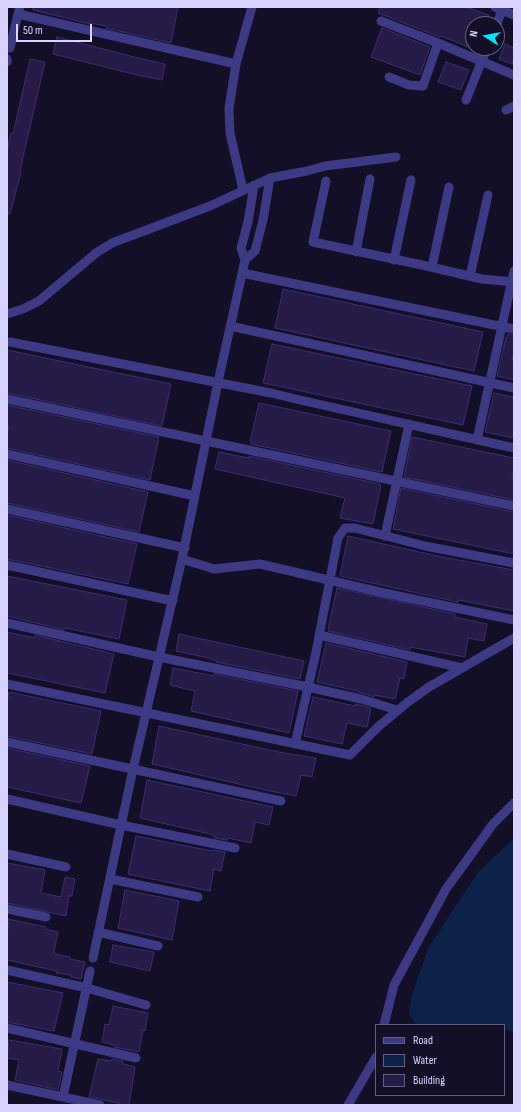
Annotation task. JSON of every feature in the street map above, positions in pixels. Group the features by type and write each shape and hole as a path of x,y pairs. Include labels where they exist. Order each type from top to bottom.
{"street":[{"path":"243,190 230,133 229,108 236,64 252,7"},
{"path":"500,8 514,15"},
{"path":"10,48 19,11 236,64"},
{"path":"381,21 514,75"},
{"path":"388,77 409,85 423,86 438,43"},
{"path":"466,100 484,56"},
{"path":"7,314 23,309 39,301 96,253 112,243 210,206 270,178 331,165 396,157"},
{"path":"245,260 255,251 264,220 270,178"},
{"path":"356,252 370,179"},
{"path":"394,260 411,180"},
{"path":"326,181 313,242 432,267 482,280 513,282"},
{"path":"92,958 133,769 185,548 218,382 245,260 241,248 248,222 254,185"},
{"path":"432,267 449,187"},
{"path":"470,276 488,195"},
{"path":"477,440 513,282 514,271"},
{"path":"242,273 514,329"},
{"path":"230,326 514,388"},
{"path":"10,342 218,382 514,448"},
{"path":"7,399 514,506"},
{"path":"385,536 409,424"},
{"path":"7,454 195,496"},
{"path":"7,510 185,548"},
{"path":"295,744 331,580 338,538 345,528 355,528 465,555 514,563"},
{"path":"182,559 214,569 260,564 384,593 514,620"},
{"path":"7,564 173,601"},
{"path":"7,623 159,657 308,687 361,699 397,710"},
{"path":"319,634 462,668"},
{"path":"7,684 350,755 397,710 429,687 514,638"},
{"path":"7,742 281,800"},
{"path":"7,799 121,825 235,848"},
{"path":"384,1024 394,985 446,890 493,824 514,803"},
{"path":"7,854 66,867"},
{"path":"110,879 198,897"},
{"path":"7,909 46,917"},
{"path":"98,932 158,946"},
{"path":"7,970 87,988 146,1005"},
{"path":"63,1097 90,971"},
{"path":"7,1028 136,1058"},
{"path":"348,1105 375,1059"},
{"path":"7,1085 100,1105"}],"water":[{"path":"514,838 514,1032 505,1029 505,1024 418,1024 415,1023 409,1014 411,998 428,948 478,872"}],"building":[{"path":"33,7 178,7 171,43 106,28 106,26 90,24 33,10"},
{"path":"380,7 466,7 489,15 465,16 465,46 378,13"},
{"path":"382,28 430,47 420,75 371,57"},
{"path":"57,37 165,64 162,80 53,54"},
{"path":"505,44 514,48 514,58 512,64 499,59 500,56 505,56"},
{"path":"30,59 45,62 23,157 21,172 10,214 7,214 7,150 11,133 13,134"},
{"path":"446,62 469,70 461,90 438,82"},
{"path":"283,289 483,332 474,371 275,328"},
{"path":"508,334 514,335 514,351 512,360 514,360 514,380 497,376"},
{"path":"272,344 472,386 463,425 263,383"},
{"path":"7,350 171,384 162,426 7,393"},
{"path":"494,393 514,397 514,438 485,432"},
{"path":"259,403 391,431 382,472 251,444 252,443 250,442"},
{"path":"7,405 159,437 150,480 7,448 9,426 7,425"},
{"path":"412,437 514,458 512,479 514,479 514,500 404,477"},
{"path":"219,452 249,458 249,456 380,484 373,524 340,518 345,498 215,469"},
{"path":"7,460 148,492 139,532 7,503"},
{"path":"401,488 514,512 514,554 393,529"},
{"path":"7,515 137,544 128,584 7,559"},
{"path":"348,536 442,557 514,570 514,611 459,600 458,602 340,576"},
{"path":"7,576 127,600 119,639 65,628 64,630 7,616"},
{"path":"337,588 455,614 455,617 487,624 484,641 468,638 465,657 410,647 410,650 328,631"},
{"path":"7,632 35,638 35,635 114,654 105,693 7,673"},
{"path":"179,634 304,661 300,679 216,662 217,661 204,657 176,651"},
{"path":"326,643 407,662 404,679 400,678 395,699 374,695 374,697 357,691 317,682"},
{"path":"173,668 214,676 214,674 298,691 289,733 191,711 195,691 170,685"},
{"path":"9,692 101,711 92,754 7,736 7,701"},
{"path":"313,697 371,708 367,727 347,723 342,744 304,736"},
{"path":"159,726 284,753 316,758 312,777 301,775 296,796 152,764"},
{"path":"7,748 90,766 81,803 7,787"},
{"path":"147,780 273,807 269,825 255,822 251,843 228,838 227,840 215,838 215,836 210,834 140,818"},
{"path":"136,836 212,851 225,852 221,871 214,869 210,891 128,874"},
{"path":"7,863 45,870 41,893 61,897 65,877 75,879 72,896 69,896 66,916 7,903"},
{"path":"125,890 179,901 172,940 118,928"},
{"path":"8,919 46,927 45,929 58,932 54,952 55,954 70,957 70,959 85,962 81,979 71,977 71,975 56,973 57,971 7,960"},
{"path":"113,945 154,952 150,971 110,962"},
{"path":"7,982 63,993 54,1031 7,1022"},
{"path":"113,1006 148,1013 139,1052 114,1047 114,1045 102,1042 105,1024 109,1025"},
{"path":"9,1040 62,1049 58,1071 62,1072 58,1090 15,1080 19,1060 7,1058"},
{"path":"98,1059 123,1061 123,1064 135,1067 129,1105 118,1105 118,1103 89,1097"}]}
